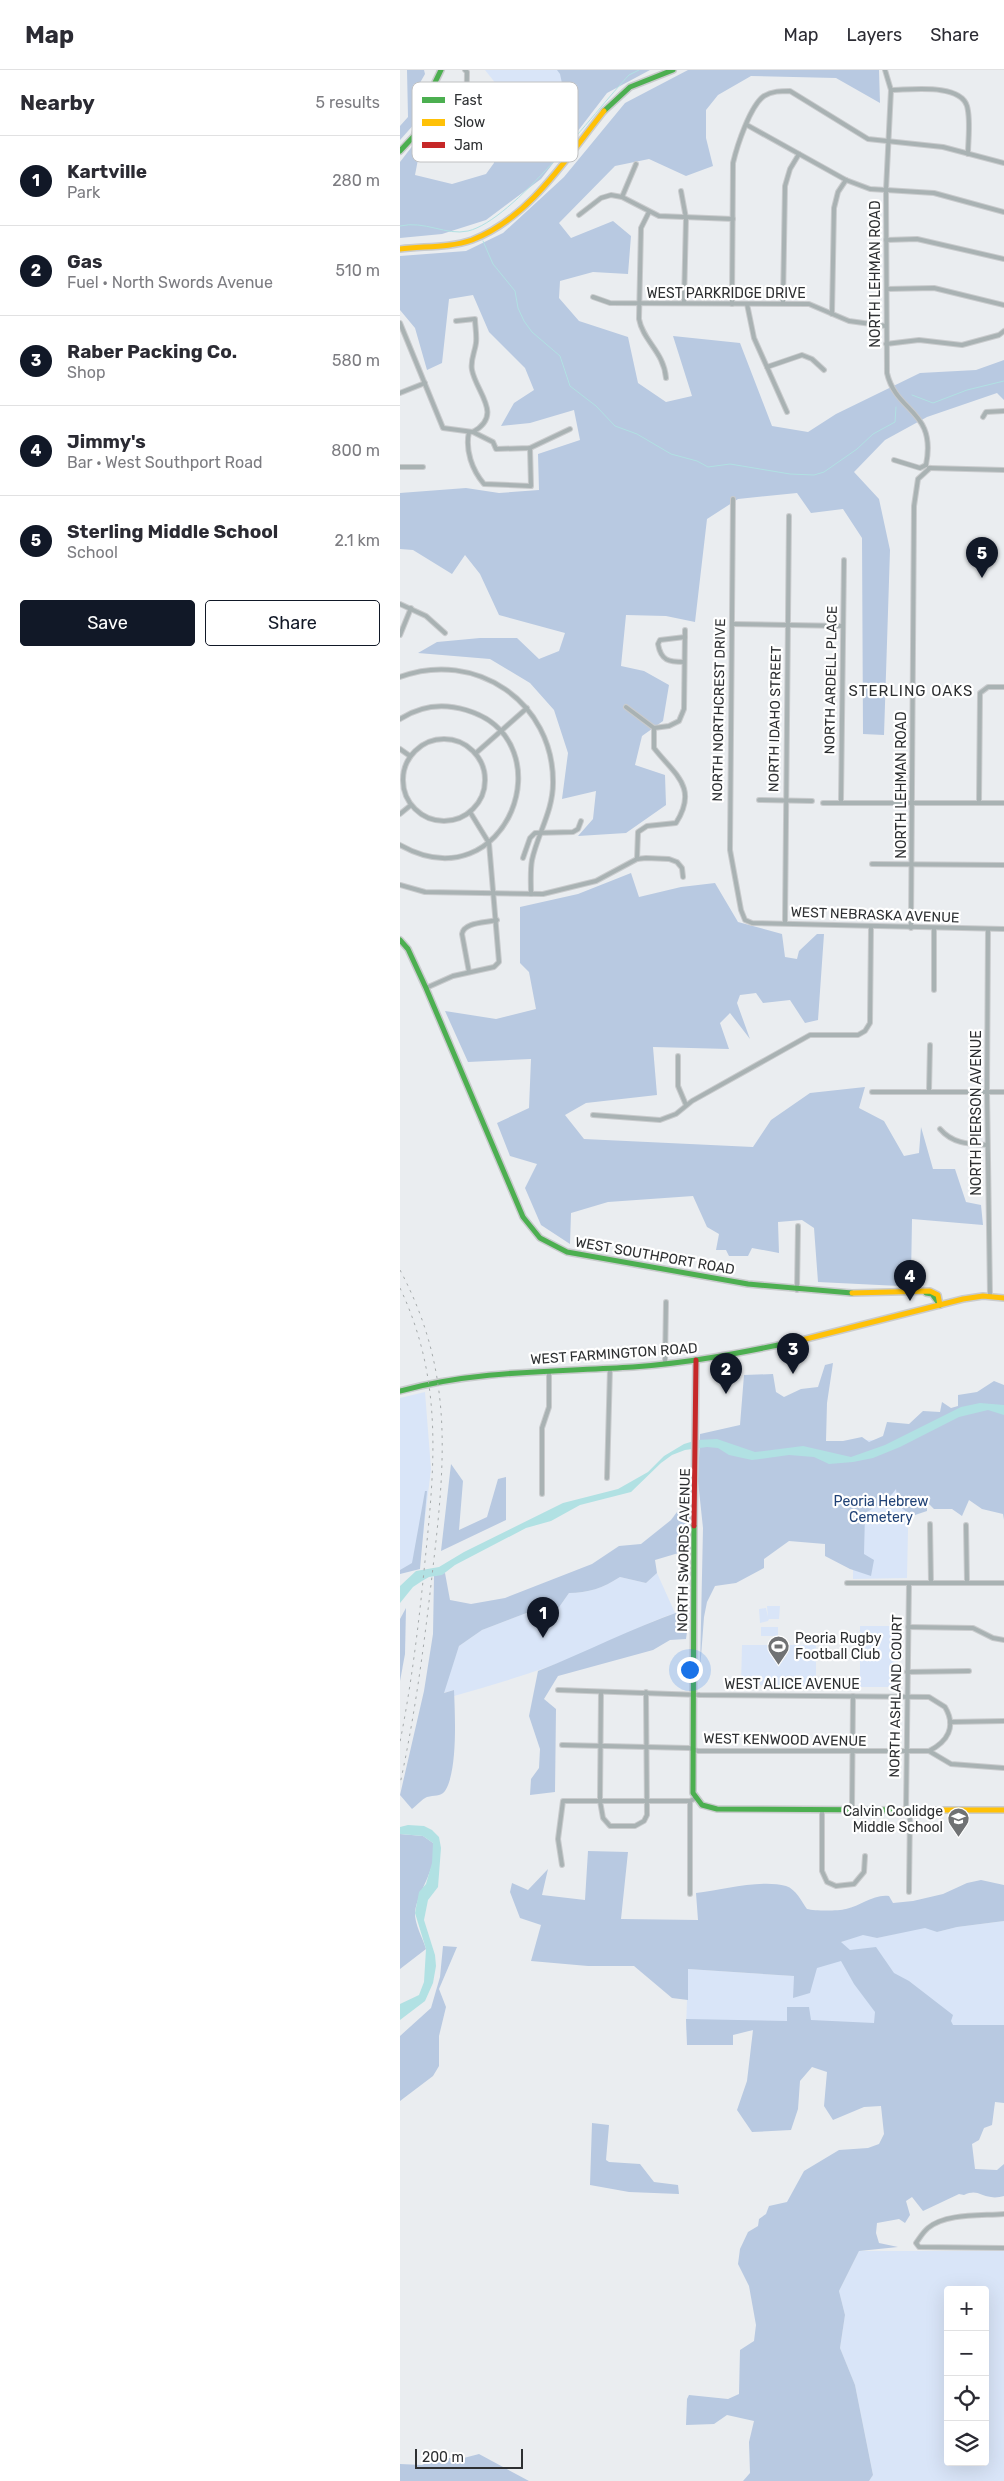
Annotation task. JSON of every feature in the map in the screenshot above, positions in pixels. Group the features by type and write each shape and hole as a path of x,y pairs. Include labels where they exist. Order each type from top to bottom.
{"main road":[{"path":"435,82 441,70"},
{"path":"578,146 615,98 640,81 673,70"},
{"path":"400,151 406,148 412,139"},
{"path":"400,249 453,244 471,240 489,232 537,193 564,162"},
{"name":"WEST SOUTHPORT ROAD","path":"400,940 408,949 426,988 523,1217 540,1238 567,1252 685,1274 797,1290 918,1292 932,1294 940,1305"},
{"name":"WEST FARMINGTON ROAD","path":"400,1390 438,1380 469,1375 610,1368 696,1360 760,1348 940,1305 990,1296 1004,1298"},
{"name":"NORTH SWORDS AVENUE","path":"693,1800 696,1360"},
{"path":"693,1800 708,1808 1004,1810"}],"street":[{"path":"465,70 467,72 467,82"},
{"name":"NORTH LEHMAN ROAD","path":"886,70 891,90 886,190 886,344 888,380 925,428 928,445 926,465"},
{"path":"891,90 944,91 954,92 962,97 967,107 968,154"},
{"path":"732,304 733,163 737,145 757,102 765,96 776,91 790,92 868,139 943,147 1004,163"},
{"path":"747,125 846,180 870,189 934,194 1004,212"},
{"path":"783,303 785,186 790,169 799,154"},
{"path":"622,197 636,164"},
{"path":"832,314 834,208 838,192 846,180"},
{"path":"681,191 686,218 684,303"},
{"path":"579,215 601,198 611,195 622,197 649,212 670,218 733,218"},
{"path":"649,212 641,228 640,328 659,353 666,378"},
{"path":"886,240 917,239 1004,259"},
{"path":"887,289 934,288 1004,305"},
{"name":"WEST PARKRIDGE DRIVE","path":"593,297 610,304 809,304 849,321 886,326"},
{"path":"747,304 754,338 787,412"},
{"path":"456,321 474,319 476,343 472,371 483,394 488,416 483,425 471,432 466,444 467,451 479,478 484,484 531,486 530,448"},
{"path":"400,323 443,428 471,432 492,442 496,449 530,448 570,429"},
{"path":"886,344 919,340 962,345 999,336 1004,332"},
{"path":"767,367 802,355 812,359 824,370"},
{"path":"400,393 425,383"},
{"path":"983,418 986,412 1004,410"},
{"path":"894,460 920,468 926,465 930,468 1004,470"},
{"path":"400,467 423,467"},
{"name":"NORTH LEHMAN ROAD","path":"911,928 914,506 918,479 930,468"},
{"name":"NORTH NORTHCREST DRIVE","path":"733,499 730,850 741,910 745,920"},
{"name":"NORTH IDAHO STREET","path":"785,923 789,516"},
{"name":"NORTH ARDELL PLACE","path":"841,801 844,560"},
{"path":"400,604 426,616 445,633"},
{"path":"400,635 412,608"},
{"path":"732,624 843,626"},
{"path":"626,707 654,728 669,726 680,721 684,709 685,630"},
{"path":"684,662 669,662 663,658 658,644 660,640 685,637"},
{"path":"400,677 414,672 437,669 460,670 493,682 507,690 527,708 542,729 551,755 553,783 550,811 541,832 531,867 531,894"},
{"path":"979,803 980,693 982,689 1004,687"},
{"path":"400,719 422,708 439,706 456,707 472,712 487,720 500,731 513,754 519,780 517,798 511,815 502,830 489,843 472,852 452,857 433,858 400,845"},
{"path":"476,752 527,708"},
{"path":"637,858 638,832 647,826 676,823 683,811 684,788 680,775 654,748 654,728"},
{"path":"442,738 460,742 476,752 485,769 485,788 477,806 459,819 439,820 420,814 411,804 403,786 405,765 410,756 419,747 430,741 442,738"},
{"path":"400,749 410,756"},
{"path":"759,800 812,801"},
{"path":"823,803 841,801 1004,803"},
{"path":"400,814 411,804"},
{"path":"426,988 438,981 494,967 499,962 497,920 489,843 470,812"},
{"path":"524,858 530,838 535,834 541,832 573,832 578,828 581,821"},
{"path":"400,885 425,892 543,894 596,881 637,858 669,859 677,862 682,868 683,877"},
{"path":"872,864 1004,865"},
{"path":"469,972 463,929 467,926 497,920"},
{"name":"WEST NEBRASKA AVENUE","path":"745,920 752,922 871,927 1004,929"},
{"path":"593,1115 660,1120 676,1114 686,1105 810,1035 858,1034 865,1031 870,1023 871,927"},
{"path":"934,928 934,990"},
{"name":"NORTH PIERSON AVENUE","path":"988,929 987,1144 990,1296"},
{"path":"929,1091 930,1045"},
{"path":"678,1056 678,1086 686,1105"},
{"path":"872,1092 1004,1092"},
{"path":"940,1129 954,1141 967,1144 987,1144"},
{"path":"797,1290 798,1226"},
{"path":"665,1364 666,1302"},
{"path":"607,1478 610,1368"},
{"path":"542,1494 542,1428 549,1407 549,1371"},
{"path":"930,1524 931,1583"},
{"path":"966,1525 967,1583"},
{"path":"847,1583 1004,1583"},
{"name":"NORTH ASHLAND COURT","path":"909,1583 906,1752 909,1892"},
{"path":"908,1627 973,1628 993,1638 1004,1640"},
{"path":"907,1672 969,1671"},
{"name":"WEST ALICE AVENUE","path":"558,1690 853,1696 907,1695 937,1700 946,1707 950,1722"},
{"path":"601,1692 600,1801 603,1818 610,1826 635,1826 644,1822 646,1801 646,1692"},
{"path":"852,1809 853,1696"},
{"path":"929,1751 942,1744 947,1738 950,1722 1004,1721"},
{"name":"WEST KENWOOD AVENUE","path":"562,1745 692,1748 698,1751 929,1751"},
{"path":"929,1751 951,1764 1004,1768"},
{"path":"562,1865 558,1839 563,1802 693,1800"},
{"name":"NORTH SWORDS AVENUE","path":"690,1894 693,1800"},
{"path":"822,1809 822,1871 827,1882 836,1886 854,1884 864,1872 865,1856"},
{"path":"1004,2214 952,2218 938,2222 928,2228 916,2244 919,2247 1004,2248"}],"green space":[{"path":"485,70 574,70 574,82 495,82"},
{"path":"425,1392 431,1469 420,1560 400,1574 400,1398"},
{"name":"Peoria Hebrew Cemetery","path":"910,1435 907,1578 853,1579 854,1440 901,1440"},
{"path":"657,1573 675,1613 572,1658 539,1670 454,1696 454,1690 443,1693 459,1646 482,1630 537,1609 555,1613 569,1593 595,1589 620,1577 646,1583"},
{"path":"767,1606 780,1606 779,1619 769,1619 760,1623 759,1609 766,1608 768,1617"},
{"path":"860,1626 898,1626 898,1687 860,1687"},
{"path":"761,1627 778,1627 778,1636 761,1636"},
{"name":"Peoria Rugby Football Club","path":"742,1645 816,1645 816,1686 741,1685"},
{"path":"1004,1921 1004,2033 686,2030 688,1969 794,1976 841,1942 863,1934 877,1938 925,1927 937,1932 957,1927"},
{"path":"859,2251 1004,2251 1004,2481 869,2481 873,2475 855,2385 840,2348 845,2315 839,2291"}],"shaded area":[{"path":"407,70 424,70 425,74 420,82 412,82 412,126 400,140 400,126 408,117"},
{"path":"557,70 650,70 607,93 578,131 578,82 562,82"},
{"path":"688,70 879,70 880,103 836,78 751,76 718,95 706,110 706,138 713,166 686,176 649,159 615,166 559,223 571,238 613,221 631,236 628,274 593,272 560,281 559,298 579,321 628,337 638,383 666,402 692,396 673,336 740,343 772,426 808,432 836,414 920,373 976,370 1004,360 1004,400 997,393 927,417 885,440 854,472 879,499 890,550 884,735 863,734 862,538 843,509 811,513 797,493 738,499 707,519 695,622 666,616 626,615 621,666 644,671 669,685 663,721 642,736 635,765 665,775 666,805 626,833 578,836 593,819 596,791 562,799 568,753 554,710 530,683 490,659 418,653 437,642 480,638 517,638 539,659 559,651 565,633 499,615 480,574 465,555 452,574 413,550 400,549 400,493 466,488 499,493 539,490 538,454 580,440 574,410 530,423 501,426 514,403 534,390 525,368 489,332 473,295 449,299 442,363 427,370 415,328 400,310 400,256 466,251 503,233 564,177 625,103"},
{"path":"412,146 412,162 418,162 415,175 452,184 486,174 494,163 554,162 541,179 486,220 442,234 400,238 400,162"},
{"path":"631,873 639,897 681,887 715,883 738,922 782,934 785,957 797,959 799,951 817,934 824,934 818,1020 805,1023 790,1000 763,1003 756,993 740,995 737,1003 750,1039 730,1013 720,1023 729,1049 653,1047 657,1095 586,1103 565,1115 584,1139 753,1147 771,1120 810,1093 865,1087 859,1108 884,1121 904,1156 919,1153 921,1127 933,1169 955,1169 966,1202 981,1205 983,1225 912,1219 911,1278 920,1287 818,1282 814,1228 802,1220 778,1222 779,1253 752,1248 748,1256 729,1256 726,1250 716,1250 719,1234 707,1227 693,1196 608,1202 571,1213 570,1244 541,1225 525,1188 537,1164 510,1156 497,1123 529,1108 531,1059 468,1062 445,1011 496,1019 536,1009 529,972 520,963 520,907 578,894"},
{"path":"833,1363 827,1403 826,1441 843,1441 862,1437 869,1442 883,1436 887,1422 909,1424 923,1411 940,1412 942,1402 951,1408 958,1406 958,1395 977,1392 994,1381 1004,1385 1004,1520 1003,1514 982,1509 969,1500 962,1516 952,1509 934,1509 927,1502 927,1511 912,1516 899,1506 896,1489 886,1500 865,1514 864,1554 874,1560 871,1576 850,1569 825,1556 825,1544 789,1541 764,1559 764,1568 736,1583 715,1586 707,1602 704,1617 700,1670 703,1528 698,1481 700,1434 740,1425 744,1375 773,1374 776,1392 784,1397 801,1389 818,1387 825,1365"},
{"path":"980,1403 1004,1405 1004,1415 988,1410 959,1417 900,1447 873,1458 853,1462 829,1464 814,1457 789,1455 752,1460 729,1455 718,1448 707,1447 685,1450 672,1455 661,1463 631,1492 580,1505 551,1521 526,1528 455,1565 442,1575 429,1577 422,1581 413,1587 400,1603 400,1586 416,1571 439,1567 464,1552 563,1503 618,1489 648,1472 664,1456 684,1444 697,1440 717,1439 755,1452 803,1446 851,1457 885,1445 961,1407"},
{"path":"451,1464 463,1481 459,1530 487,1517 498,1479 506,1477 506,1520 441,1551"},
{"path":"425,1491 427,1491 420,1569 400,1574 400,1570 412,1563"},
{"path":"683,1504 692,1522 692,1549 655,1560 657,1573 646,1583 620,1577 595,1589 569,1593 555,1613 537,1609 482,1630 459,1646 444,1693 454,1690 455,1742 449,1782 443,1793 425,1798 412,1809 400,1795 424,1691 433,1634 434,1576 445,1573 450,1600 471,1604 505,1598 592,1564 619,1546 641,1544 671,1520"},
{"path":"406,1608 405,1654 400,1681 400,1619"},
{"path":"681,1611 688,1625 686,1639 670,1640 653,1650 558,1676 544,1699 556,1709 555,1792 530,1795 531,1779 539,1768 540,1749 529,1716 538,1671"},
{"path":"408,1825 424,1826 432,1830 439,1837 441,1848 438,1887 428,1900 424,1920 435,1955 436,1966 433,1983 425,2001 400,2020 400,2004 419,1995 424,1982 426,1949 415,1913 419,1892 426,1884 432,1863 433,1843 423,1836 400,1834 400,1827"},
{"path":"400,1834 423,1836 433,1843 434,1852 431,1869 415,1912 417,1926 426,1949 400,1969"},
{"path":"588,1851 628,1852 621,1919 698,1920 696,1893 753,1884 786,1886 796,1893 807,1909 815,1910 846,1909 872,1898 883,1896 889,1896 893,1903 913,1901 943,1894 967,1883 981,1880 1004,1885 1004,1921 957,1927 937,1932 925,1928 877,1938 863,1935 841,1942 850,1950 876,1947 894,1973 909,1981 953,2015 951,2021 953,2025 1004,2025 1004,2103 995,2102 992,2125 984,2128 979,2140 972,2144 975,2169 997,2170 1004,2164 1004,2196 993,2197 975,2193 959,2194 923,2211 912,2197 906,2201 910,2215 905,2223 899,2219 877,2223 876,2233 879,2243 898,2247 859,2251 839,2291 845,2315 840,2348 855,2385 873,2475 869,2481 743,2481 750,2473 749,2442 754,2421 727,2415 714,2424 686,2425 687,2399 689,2395 728,2399 739,2394 740,2350 754,2341 756,2325 749,2286 738,2264 740,2249 748,2232 758,2226 759,2219 766,2214 769,2206 787,2202 804,2171 839,2150 868,2148 879,2144 884,2134 881,2106 864,2107 833,2120 824,2106 827,2072 812,2067 800,2081 798,2109 791,2130 752,2132 737,2110 747,2081 753,2030 733,2035 733,2045 687,2045 686,2019 787,2021 787,2007 809,2007 811,2020 874,2023 875,2012 854,1984 841,1961 817,1968 810,1993 793,1998 794,1976 688,1969 688,2000 672,1998 634,1966 588,1966 531,1961 541,1925 520,1918 510,1892 512,1883 528,1890 548,1869 542,1895 585,1900"},
{"path":"443,1946 457,1947 439,1989 446,2007 439,2036 439,2066 433,2076 400,2101 400,2036 431,2008 440,1977"},
{"path":"592,2123 609,2125 606,2160 609,2162 640,2164 654,2182 678,2185 679,2194 629,2192 590,2185"},
{"path":"479,2454 529,2481 400,2481 400,2464 422,2465 440,2457 460,2459"}],"waterway":[{"path":"578,134 629,75 639,70"},
{"path":"400,226 418,225 460,232 468,231 487,223 508,207 554,162"},
{"path":"483,241 493,264 515,291 518,308 524,321 532,332 560,356 570,386 596,406 615,426 637,434 671,454 697,461 708,467 730,464 790,474 814,475 824,472 857,449 873,434 895,422 896,407"},
{"path":"912,395 933,403 967,390 1004,381"}],"railway":[{"path":"400,1270 418,1308 430,1346 438,1383 442,1420 442,1457 437,1535 415,1706 400,1784"},
{"path":"400,1288 414,1322 423,1355 429,1389 433,1456 429,1525 420,1606 412,1674 400,1742"}],"traffic: fast":[{"path":"435,82 441,70"},
{"path":"604,111 630,87 673,70"},
{"path":"400,151 412,138"},
{"path":"400,940 408,949 426,988 523,1217 540,1238 567,1252 748,1284 852,1293"},
{"path":"926,1293 932,1294 940,1305"},
{"path":"400,1391 429,1384 487,1375 676,1363 802,1340"},
{"path":"694,1526 693,1793 702,1805 717,1809 896,1810"}],"traffic: slow":[{"path":"578,144 604,111"},
{"path":"400,249 463,243 493,230 529,202 564,162"},
{"path":"852,1293 930,1291 938,1295 940,1305"},
{"path":"802,1340 963,1299 983,1296 1004,1298"},
{"path":"896,1810 1004,1810"}],"traffic: jam":[{"path":"694,1526 696,1360"}],"place":[{"name":"Sterling Middle School","path":"982,578"},
{"name":"Jimmy's","path":"910,1301"},
{"name":"Raber Packing Co.","path":"793,1374"},
{"name":"Gas","path":"726,1394"},
{"name":"Kartville","path":"543,1638"},
{"name":"Peoria Rugby Football Club","path":"779,1665"},
{"name":"Calvin Coolidge Middle School","path":"959,1838"}],"district":[{"name":"STERLING OAKS","path":"911,691"}]}
